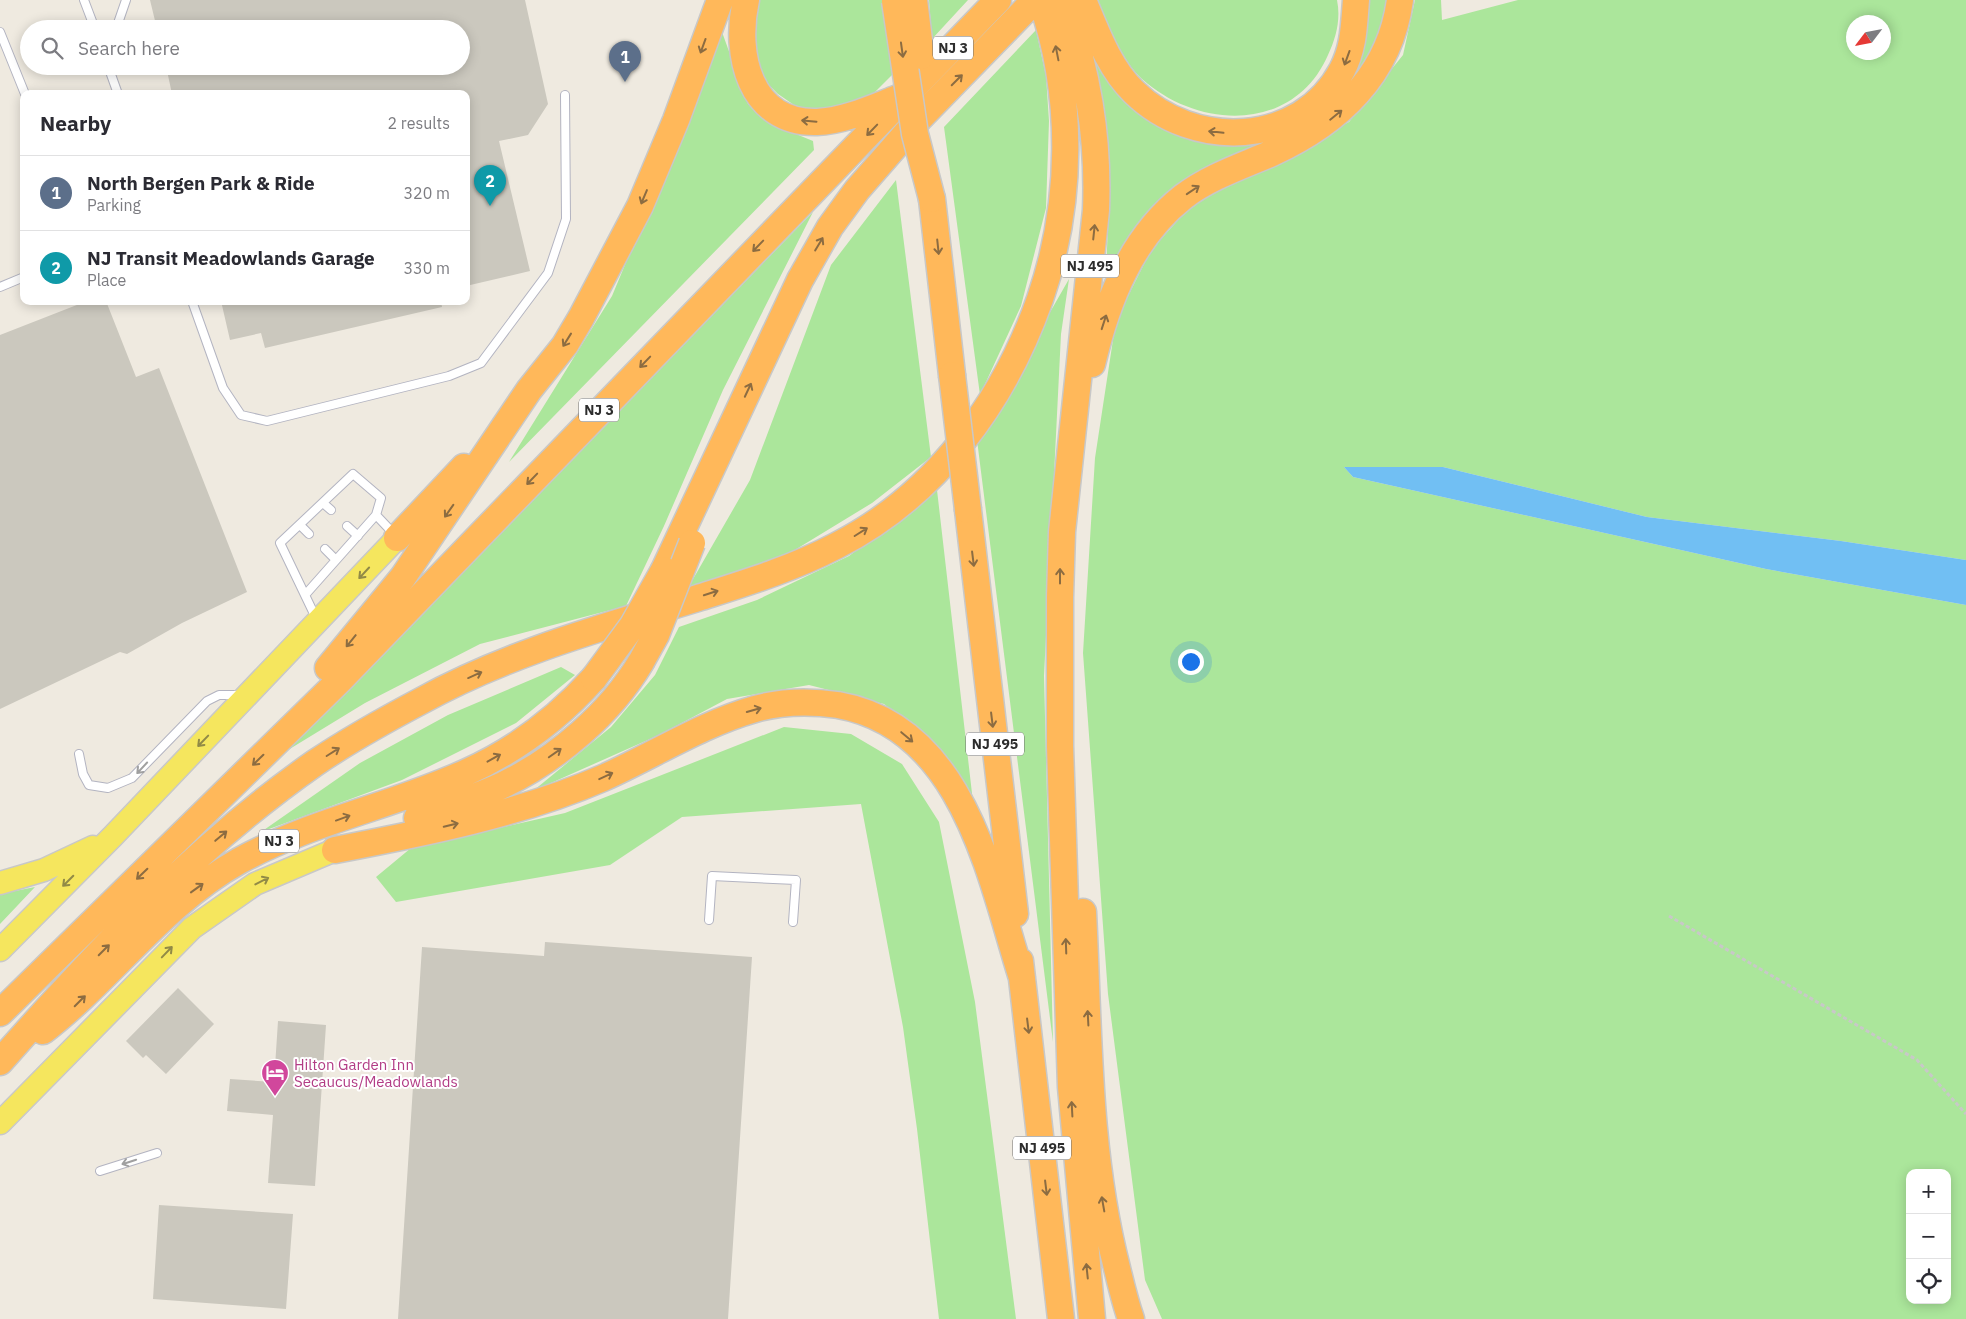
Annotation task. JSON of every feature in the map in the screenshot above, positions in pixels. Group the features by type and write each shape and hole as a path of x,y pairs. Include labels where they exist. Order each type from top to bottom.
{"highway":[{"path":"293,726 312,686 403,577 496,442 529,390 565,344 626,236 665,148 720,0"},
{"path":"746,0 741,26 744,61 757,92 778,114 809,122 832,120 905,95"},
{"name":"NJ 495","path":"902,0 928,125 932,199 1061,1319"},
{"name":"NJ 3","path":"0,1013 340,680 998,0"},
{"name":"NJ 3","path":"0,1063 74,1007 158,922 205,882 238,862 279,841 439,784 481,765 547,723 594,678 633,625 664,570 800,280 830,226 857,190 918,120 1035,0"},
{"path":"0,1063 59,995 176,876 220,836 317,762 426,698 512,659 757,579 818,555 867,528 920,488 956,451 988,406 1014,360 1035,312 1050,264 1060,214 1064,161 1063,101 1054,42 1041,0"},
{"name":"NJ 495","path":"1061,625 1060,557 1096,210 1096,142 1086,78 1075,34 1063,0"},
{"path":"1083,0 1096,32 1119,74 1132,91 1148,105 1167,116 1207,131 1246,133 1264,130 1288,122 1321,98 1343,69 1354,33 1355,4"},
{"path":"1070,454 1101,331 1116,286 1139,245 1168,211 1200,186 1310,133 1349,104 1363,88 1384,53 1392,32 1400,0"},
{"name":"NJ 3","path":"335,850 481,795 526,772 562,748 593,720 621,690 641,662 656,635 692,543 728,434"},
{"path":"397,538 460,470 496,442"},
{"path":"1061,625 1060,746 1071,1087 1092,1319"},
{"path":"1061,625 1075,746 1092,1103 1097,1164 1110,1240 1131,1319"},
{"path":"335,850 397,838 549,798 603,778 714,724 757,709 776,704 812,702 847,707 880,719 896,728 922,750 954,788 971,823 984,857 1022,978"}],"main road":[{"path":"0,950 114,836 397,538"},
{"path":"0,883 44,870 114,836"},
{"name":"NJ 3","path":"0,1123 192,928 255,884 335,850"},
{"path":"0,1142 35,1087"}],"lane":[{"path":"84,0 91,20"},
{"path":"119,20 126,0"},
{"path":"0,32 23,90"},
{"path":"111,75 117,90"},
{"path":"193,305 223,388 241,414 267,421 449,376 481,363 548,273 566,219 565,95"},
{"path":"0,287 20,279"},
{"path":"305,595 376,515 381,498 353,474 280,543 305,595 318,622"},
{"path":"323,503 331,510"},
{"path":"376,515 397,538"},
{"path":"300,525 309,534"},
{"path":"347,526 358,536"},
{"path":"325,549 336,560"},
{"path":"79,754 83,774 90,785 108,788 132,778 206,701 219,696 248,694"},
{"path":"709,920 712,876 796,880 793,922"},
{"path":"100,1171 157,1153"}],"path":[{"path":"1668,916 1917,1060 1966,1114"}],"green space":[{"path":"757,0 886,0 894,73 874,93 852,104 818,112 794,105 778,94 766,82 759,69 754,41"},
{"path":"929,0 968,0 932,39"},
{"path":"1097,0 1337,0 1338,21 1328,55 1313,81 1293,99 1269,110 1244,115 1217,114 1190,108 1165,96 1142,79 1121,52"},
{"path":"1366,0 1390,0 1379,41 1362,73 1340,98 1314,118 1285,135 1187,183 1163,202 1143,225 1111,276 1106,273 1110,177 1104,124 1088,40 1092,37 1108,71 1124,95 1136,108 1151,119 1192,137 1226,143 1259,140 1289,131 1315,115 1337,93 1354,66 1363,35"},
{"path":"1415,0 1441,0 1442,20 1518,0 1966,0 1966,560 1841,541 1647,517 1443,467 1344,467 1353,477 1766,569 1966,605 1966,1319 1162,1319 1145,1280 1108,994 1083,653 1095,458 1116,320 1151,250 1199,197 1349,122 1403,55"},
{"path":"1036,30 1046,76 1049,121 1046,208 1021,306 980,395 944,127"},
{"path":"722,32 748,104 774,125 813,141 814,150 509,462 612,296"},
{"path":"896,180 931,457 872,503 785,556 685,593 750,480 831,265"},
{"path":"813,212 723,390 664,526 626,606 480,644 365,703 288,750"},
{"path":"1069,279 1061,334 1044,676 1053,1042 977,440"},
{"path":"937,490 973,802 941,750 884,704 809,685 727,699 659,735 533,791 611,727 655,675 679,627 757,600 849,556"},
{"path":"561,667 575,675 516,723 402,780 261,832 360,763 448,715"},
{"path":"784,727 851,734 902,764 939,822 975,1002 1016,1319 939,1319 903,1027 861,804 682,817 610,865 396,902 376,877 411,848 565,813"},
{"path":"35,887 0,924 0,894"}],"water":[{"path":"1344,467 1443,467 1647,517 1841,541 1966,560 1966,605 1766,569 1353,477"}],"building":[{"path":"150,0 525,0 548,104 528,135 499,141 530,271 470,285 470,90 171,90 168,75 470,75 470,20 155,20"},
{"path":"77,305 108,305 136,377 159,368 247,592 182,623 127,654 120,652 0,709 0,335"},
{"path":"222,305 442,305 442,307 265,348 261,333 230,340"},
{"path":"545,942 752,957 728,1319 398,1319 422,947 544,956"},
{"path":"178,988 214,1024 166,1074 146,1055 143,1058 126,1041"},
{"name":"Hilton Garden Inn Secaucus/Meadowlands","path":"278,1021 326,1025 315,1186 268,1183 273,1115 227,1111 230,1079 274,1082"},
{"path":"159,1205 293,1214 286,1309 153,1299"}],"place":[{"name":"North Bergen Park & Ride","path":"625,82"},
{"name":"NJ Transit Meadowlands Garage","path":"490,206"},
{"name":"Hilton Garden Inn Secaucus/Meadowlands","path":"275,1097"}]}
